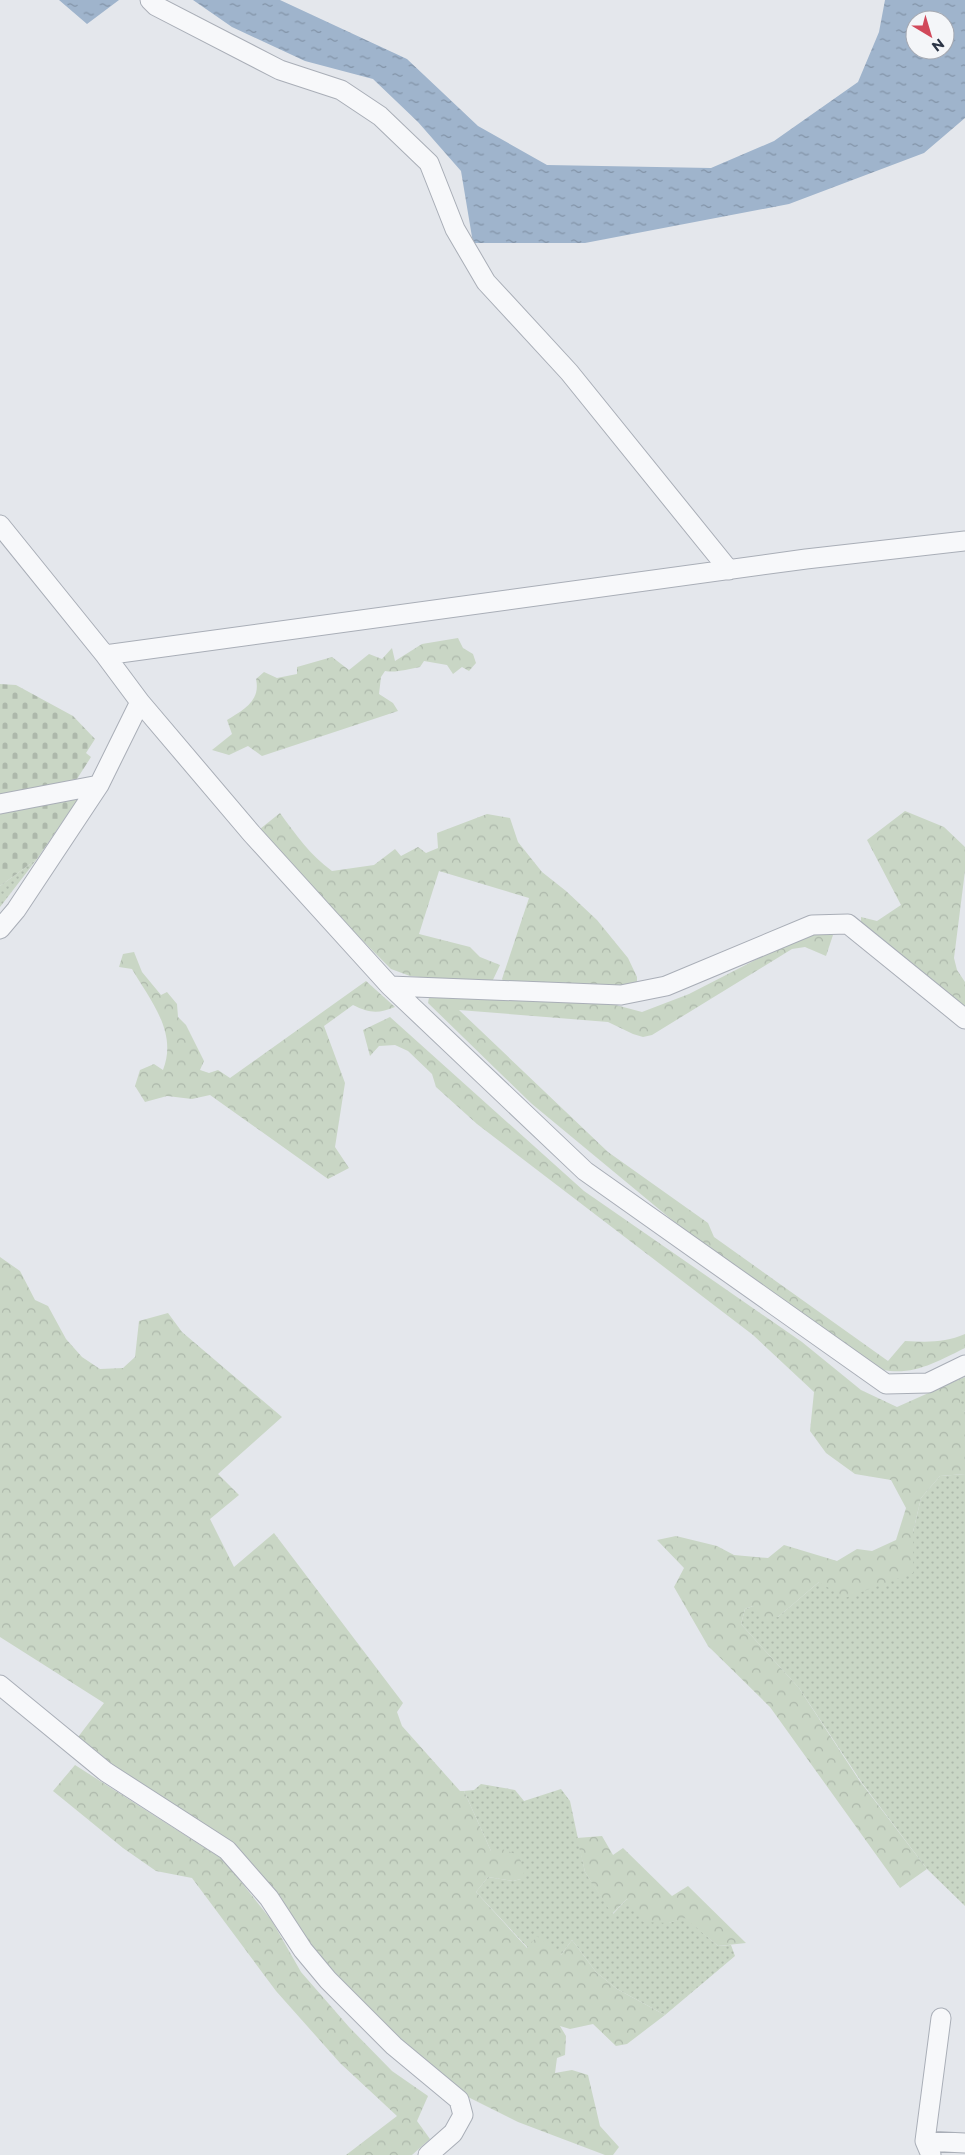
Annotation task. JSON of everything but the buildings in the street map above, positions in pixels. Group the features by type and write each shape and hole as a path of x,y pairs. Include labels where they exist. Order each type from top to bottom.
{"street":[{"path":"150,0 156,6 280,70 341,90 380,116 429,163 455,229 486,282 569,372 728,570"},
{"path":"0,526 105,655 140,702 252,834 390,986 585,1171 886,1384 928,1384 965,1365"},
{"path":"105,655 728,570 965,541"},
{"path":"0,929 16,910 99,785 140,702"},
{"path":"0,804 99,785"},
{"path":"390,986 621,995 666,986 812,925 848,924 965,1019"},
{"path":"0,1685 106,1772 227,1850 269,1898 303,1950 328,1980 394,2046 459,2100 463,2115 453,2134 428,2155"},
{"path":"941,2018 928,2148 965,2143"}],"green space":[{"path":"458,638 463,648 473,654 476,663 469,671 462,667 453,674 447,665 424,661 420,667 385,671 381,677 379,694 393,703 398,711 262,756 248,746 229,755 212,750 232,734 227,720 245,708 253,699 257,687 256,679 264,672 277,678 297,674 297,667 332,657 349,670 369,654 382,659 392,648 395,661 422,644"},
{"path":"0,684 16,685 73,716 95,739 86,753 91,757 75,782 0,799"},
{"path":"78,799 37,859 0,886 0,812"},
{"path":"905,811 944,827 965,847 965,871 954,958 957,970 965,982 965,1009 861,928 861,917 877,921 901,905 867,840"},
{"path":"280,813 310,851 332,871 374,865 395,849 401,856 418,847 426,853 438,848 437,833 487,814 510,818 518,842 542,872 597,920 628,958 637,977 637,986 629,988 505,984 502,979 529,898 439,871 419,934 470,947 480,957 500,965 491,984 410,976 391,969 339,917 260,829"},
{"path":"37,859 0,907 0,886"},
{"path":"819,932 833,935 826,956 805,947 792,949 652,1035 643,1037 608,1022 459,1010 608,1152 708,1223 714,1237 888,1361 905,1341 928,1342 965,1334 965,1348 915,1369 905,1371 883,1370 695,1239 532,1104 428,1003 430,992 612,1004 642,1012 689,994 798,938"},
{"path":"134,952 142,972 161,995 167,992 177,1004 178,1017 186,1025 204,1061 200,1070 209,1073 218,1070 230,1078 366,981 395,1007 374,1012 353,1005 324,1026 345,1083 335,1147 349,1168 328,1179 210,1095 192,1099 167,1096 145,1102 135,1086 140,1070 154,1064 163,1070 167,1056 167,1043 160,1017 132,969 119,967 123,954"},
{"path":"390,1017 584,1191 802,1342 861,1390 897,1407 960,1379 960,1408 965,1412 965,1474 940,1476 921,1498 913,1532 913,1573 845,1598 819,1582 778,1617 764,1620 753,1606 745,1609 741,1624 799,1688 859,1780 927,1869 900,1888 770,1707 708,1646 674,1587 684,1568 657,1540 676,1536 717,1546 734,1555 768,1558 784,1545 837,1561 857,1549 872,1551 896,1540 906,1508 891,1480 855,1474 826,1453 810,1431 814,1392 753,1335 477,1124 436,1087 432,1074 408,1051 395,1045 379,1046 370,1056 363,1030"},
{"path":"0,1257 20,1271 35,1300 48,1306 66,1339 82,1357 100,1369 123,1368 135,1357 139,1321 168,1313 182,1332 282,1417 218,1474 239,1495 210,1519 234,1567 274,1533 403,1703 397,1712 402,1726 460,1791 464,1791 491,1851 502,1849 518,1855 525,1870 521,1879 513,1881 488,1877 476,1892 527,1948 537,1936 561,1955 572,1940 596,1972 617,1989 665,2015 627,2044 616,2046 593,2024 570,2029 560,2026 566,2036 565,2055 557,2058 555,2073 572,2070 588,2075 600,2126 619,2147 613,2155 605,2155 518,2122 458,2092 398,2042 312,1947 282,1903 75,1741 104,1703 0,1637"},
{"path":"965,1377 965,1412 960,1409 960,1379"},
{"path":"965,1474 965,1906 927,1869 862,1783 799,1688 741,1624 745,1609 753,1606 778,1617 819,1582 912,1573 913,1532 921,1498 940,1476"},
{"path":"75,1765 224,1860 272,1921 301,1972 349,2027 392,2071 428,2096 417,2121 430,2139 412,2155 346,2155 397,2116 340,2063 276,1991 192,1878 156,1871 123,1848 53,1791"},
{"path":"481,1784 515,1790 524,1801 561,1789 570,1801 585,1872 613,1914 627,1899 669,1923 685,1917 718,1946 731,1945 735,1956 665,2015 617,1989 596,1972 572,1940 561,1955 528,1948 476,1892 488,1877 513,1881 521,1879 491,1851 464,1791 474,1790"},
{"path":"602,1836 613,1855 623,1848 672,1896 688,1886 746,1943 718,1946 685,1918 669,1923 643,1922 627,1899 612,1914 585,1872 577,1838"}],"water":[{"path":"59,0 119,0 87,24"},
{"path":"193,0 280,0 407,59 478,126 547,165 711,168 774,141 858,82 879,32 885,0 965,0 965,118 924,153 789,204 585,243 473,243 461,171 418,122 373,79 305,61 232,27"}]}
